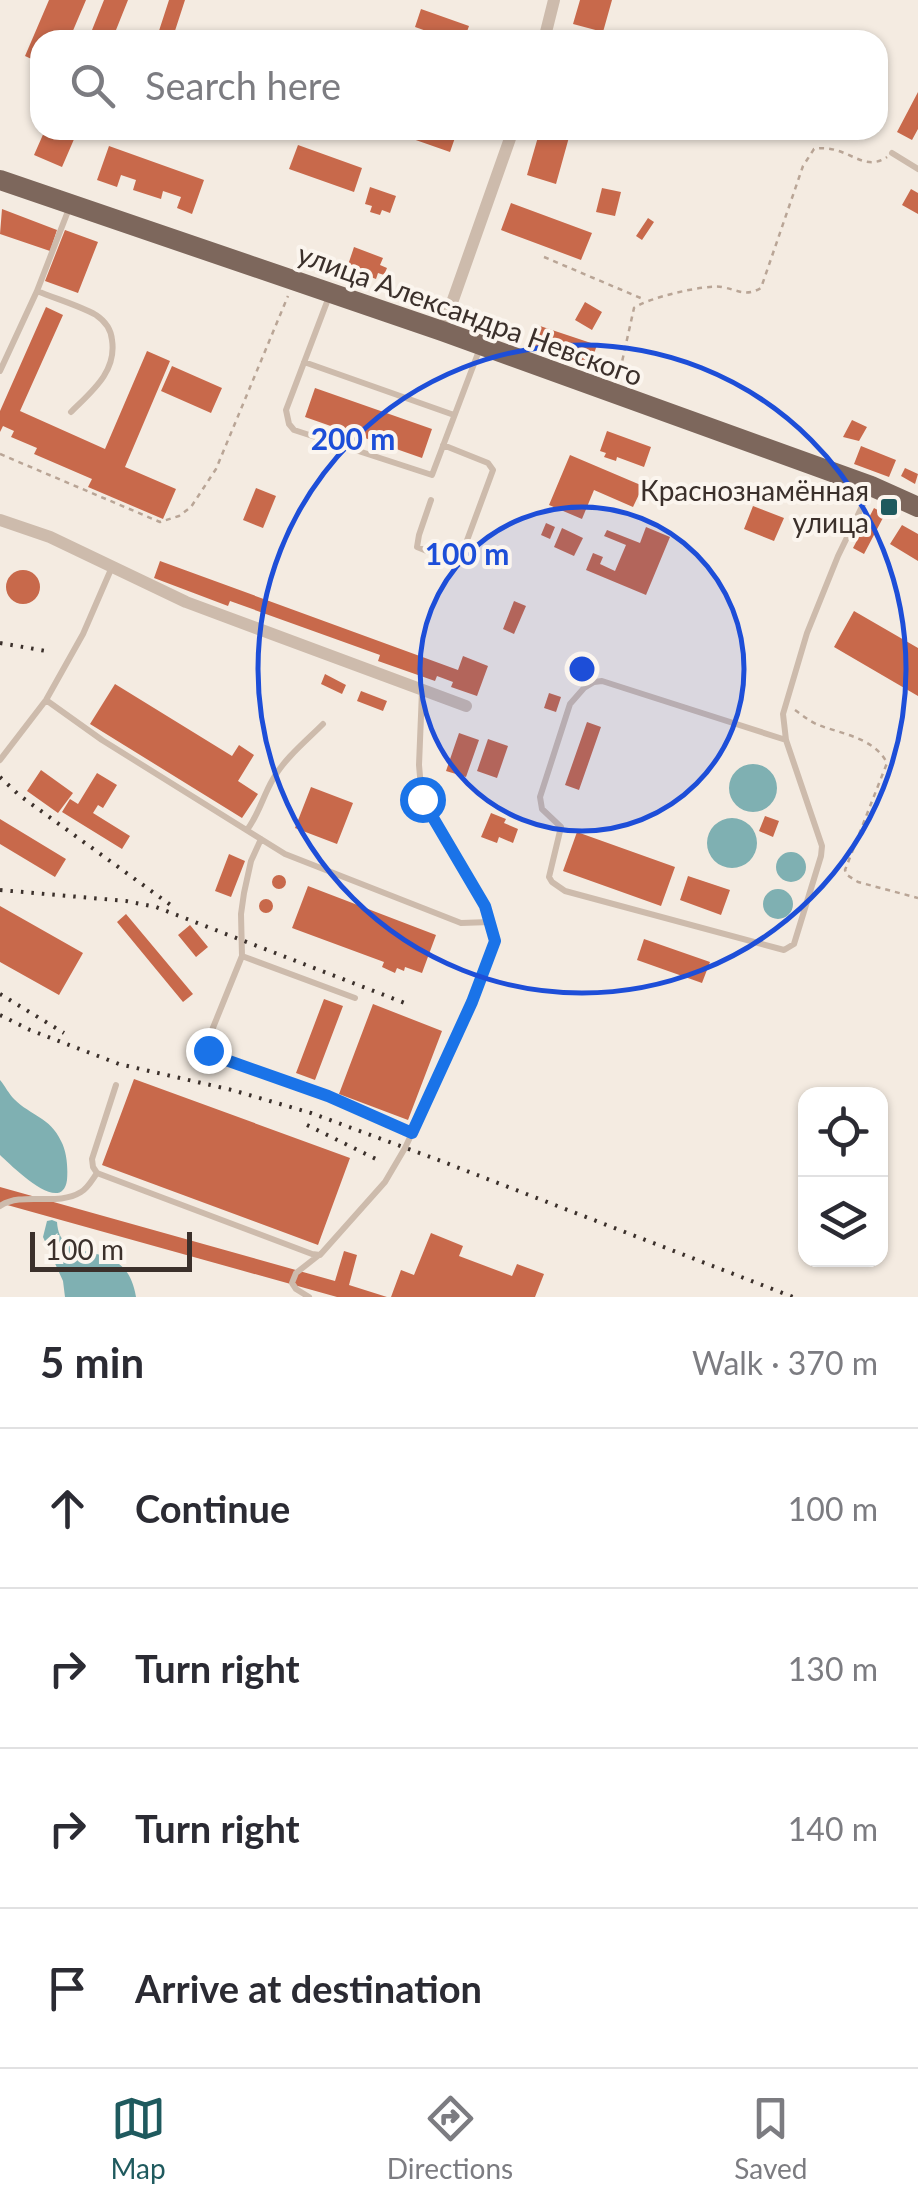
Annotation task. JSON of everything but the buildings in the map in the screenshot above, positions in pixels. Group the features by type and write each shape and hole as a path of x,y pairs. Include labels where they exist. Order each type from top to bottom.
{"main road":[{"name":"улица Александра Невского","path":"0,180 442,331 871,486 918,507"}],"street":[{"path":"546,30 554,0"},
{"path":"442,331 509,140"},
{"path":"0,520 50,538 186,602 466,706"}],"lane":[{"path":"892,153 917,168"},
{"path":"0,371 37,291 70,205"},
{"path":"37,291 97,316 111,333 113,350 108,370 70,412"},
{"path":"330,293 286,410 294,430 432,475 481,346"},
{"path":"304,362 454,416"},
{"path":"431,500 418,547 459,562 493,470 488,463 444,444"},
{"path":"786,740 602,681 594,682 570,704 540,797 542,808 561,827 549,877 565,891 788,949 796,939 822,846 786,740 784,714 807,633 871,486"},
{"path":"0,760 46,700 83,634 112,567"},
{"path":"309,1297 292,1282 296,1273 320,1255 385,1182 412,1133 495,941 485,906 422,799 422,690"},
{"path":"46,700 102,740 285,854 461,923 490,922"},
{"path":"247,830 273,779 322,724"},
{"path":"261,839 244,893 242,956 208,1040 208,1050 212,1055 328,1096 412,1133"},
{"path":"242,956 355,998"},
{"path":"116,1085 92,1159 97,1173 320,1255"},
{"path":"0,1206 15,1200 65,1198 80,1193 97,1173"}],"path":[{"path":"615,395 634,308 644,300 719,286 743,294 761,288 803,166 814,148 833,147 869,164 882,162 892,153"},
{"path":"544,257 644,300"},
{"path":"0,454 160,522 179,516 191,508 216,468 294,281"},
{"path":"786,704 812,722 861,740 881,754 886,763 847,864 847,875 858,882 918,898"}],"water":[{"path":"753,764 770,771 777,788 770,805 753,812 736,805 729,788 736,771"},
{"path":"732,818 750,825 757,843 750,861 732,868 714,861 707,843 714,825"},
{"path":"791,852 802,856 806,867 802,878 791,882 780,878 776,867 780,856"},
{"path":"778,889 789,893 793,904 789,915 778,919 767,915 763,904 767,893"},
{"path":"0,1080 14,1099 57,1133 67,1160 63,1190 56,1193 36,1185 0,1155"},
{"path":"47,1221 57,1222 61,1237 69,1245 119,1264 130,1277 136,1297 65,1297 63,1281 43,1237"}],"railway":[{"path":"0,643 46,651"},
{"path":"0,777 172,906"},
{"path":"0,890 156,907 410,1005"},
{"path":"0,994 64,1033"},
{"path":"0,1015 119,1064 311,1113 793,1297"},
{"path":"307,1125 380,1161"}],"place":[{"name":"Краснознамённая улица","path":"889,507"}],"route":[{"path":"208,1050 212,1055 328,1096 412,1133 472,1002 495,941 485,906 422,799"}]}
